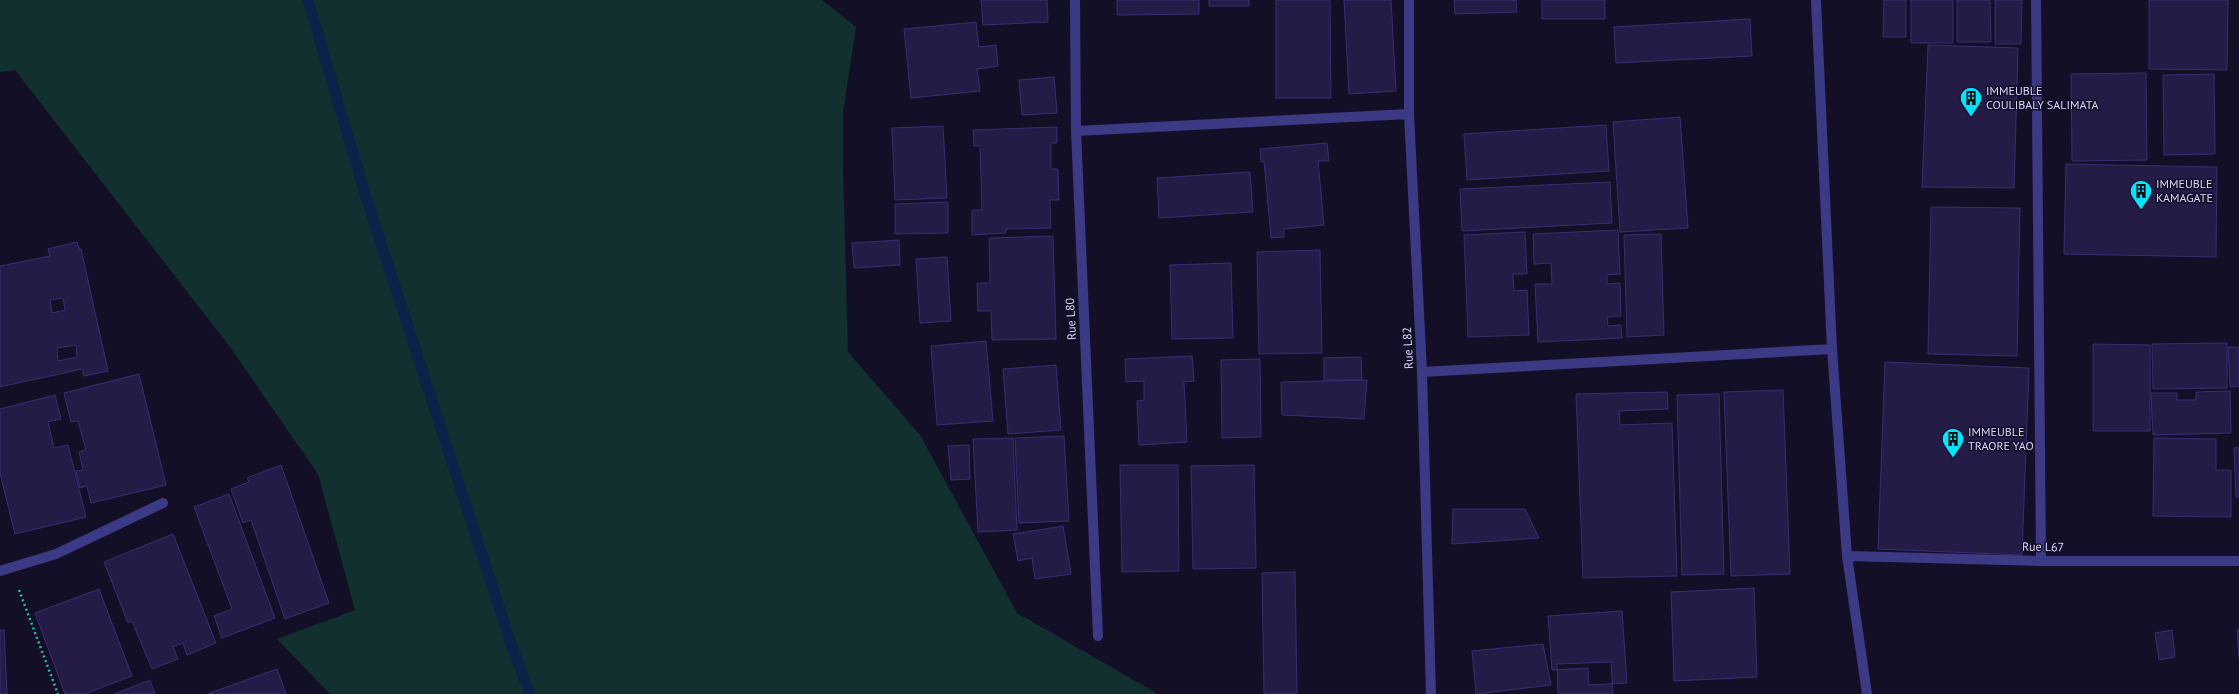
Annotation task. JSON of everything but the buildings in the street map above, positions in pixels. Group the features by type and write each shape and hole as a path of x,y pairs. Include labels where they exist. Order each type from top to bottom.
{"street":[{"name":"Rue L80","path":"1075,0 1076,130 1098,636"},
{"name":"Rue L82","path":"1409,0 1409,114 1422,372 1431,694"},
{"path":"1816,0 1832,349 1847,556 1867,694"},
{"path":"2036,0 2041,560"},
{"path":"1076,130 1409,114"},
{"path":"1422,372 1832,349"},
{"path":"0,571 11,569 56,554 163,503"},
{"name":"Rue L67","path":"1847,556 2041,560 2239,561"}],"path":[{"path":"11,569 58,694"}],"green space":[{"path":"0,0 822,0 856,27 843,113 848,352 920,435 1017,613 1158,694 330,694 277,639 355,610 318,474 230,347 15,70 0,72"}],"waterway":[{"path":"308,0 366,197 511,644 530,694"}],"place":[{"name":"IMMEUBLE COULIBALY SALIMATA","path":"1971,118"},
{"name":"IMMEUBLE KAMAGATE","path":"2141,210"},
{"name":"IMMEUBLE TRAORE YAO","path":"1953,458"}]}
